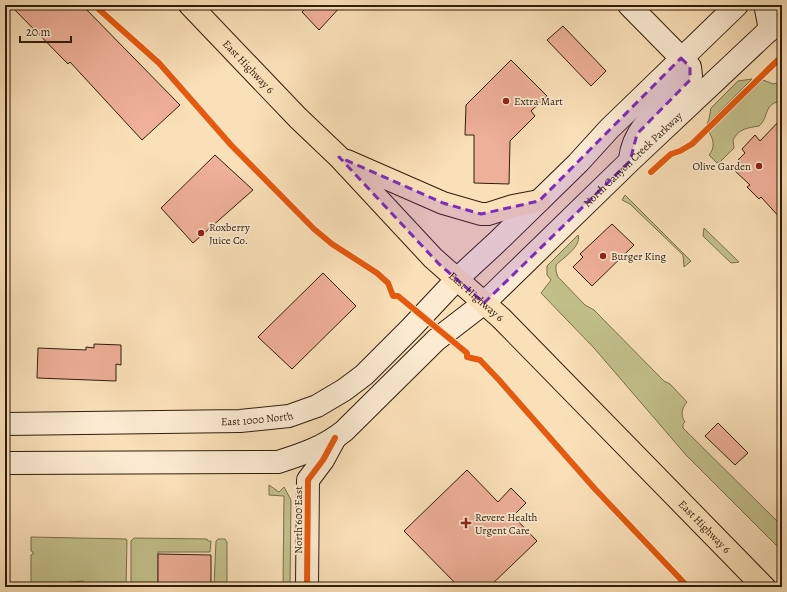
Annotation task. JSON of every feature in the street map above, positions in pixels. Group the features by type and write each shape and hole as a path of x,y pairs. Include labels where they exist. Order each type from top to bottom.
{"highway":[{"name":"East Highway 6","path":"190,5 298,118 339,157 433,258 501,318 764,587"},
{"path":"339,157 444,203 481,214 488,214 513,206 539,202"}],"main road":[{"path":"629,5 690,67 691,76 690,80 648,121 637,134 631,149 630,161"},
{"path":"457,279 539,202 609,129 737,5"},
{"path":"769,5 766,9 776,24"},
{"name":"North Canyon Creek Parkway","path":"484,303 630,161 776,24"},
{"name":"East 1000 North","path":"5,424 240,420 289,416 306,411 344,390 364,375 457,279"},
{"path":"5,463 278,462 308,453 335,438 344,431 436,340 484,303"},
{"path":"5,439 32,439 48,436 69,431 86,423"},
{"name":"North 600 East","path":"307,587 308,480 323,460 335,438"},
{"path":"278,462 293,473 308,480"}],"highlighted area":[{"path":"681,58 690,67 690,80 637,134 630,161 484,303 439,264 339,157 443,203 481,214 539,201"}],"shaded area":[{"path":"752,79 707,124 711,108 738,81"},
{"path":"763,80 773,84 782,82 782,101 776,102 769,108 759,126 744,129 738,133 733,140 734,148 720,162 717,163 709,155 713,144 709,132"},
{"path":"625,195 691,261 684,267 683,255 630,204 622,200"},
{"path":"704,228 739,262 731,263 703,236"},
{"path":"578,235 575,247 556,265 558,277 585,305 594,310 664,381 670,384 687,402 682,412 682,417 685,422 683,424 683,428 782,526 782,551 686,455 594,348 541,293 551,280 547,275 547,266"},
{"path":"269,485 279,492 284,487 291,500 290,587 283,587 284,496 269,495"},
{"path":"31,537 126,539 126,587 109,587 109,583 83,584 83,581 70,582 69,587 31,587 31,555 33,552 31,551"},
{"path":"134,538 207,539 208,541 211,541 210,552 158,552 158,584 160,587 131,587 131,541"},
{"path":"218,539 225,539 227,542 227,587 214,587 216,541"}],"building":[{"path":"10,5 82,5 180,105 142,140 70,62 68,64"},
{"path":"309,5 342,5 319,30 302,12"},
{"path":"563,26 606,71 591,86 547,40"},
{"name":"Extra Mart","path":"511,60 547,96 531,111 535,116 510,141 509,184 474,183 474,135 465,135 466,105"},
{"name":"Olive Garden","path":"782,118 782,220 761,197 759,199 747,187 750,185 733,169 741,162 738,160 745,153 742,149 755,135 760,141"},
{"path":"215,155 253,190 193,243 161,208"},
{"name":"Burger King","path":"612,224 634,245 592,286 573,267 583,257 580,254"},
{"path":"323,273 356,306 292,369 258,337"},
{"path":"94,344 121,345 121,365 116,364 116,381 37,378 38,348 86,350 86,347 94,348"},
{"path":"718,423 748,453 735,465 705,436"},
{"name":"Revere Health Urgent Care","path":"467,470 498,502 511,488 526,503 513,516 537,541 489,587 459,587 404,531"},
{"path":"158,554 211,555 211,585 158,585"}],"cycle path":[{"path":"94,5 159,63 231,145 314,229 332,244 377,273 388,283 393,296 398,296 467,353 467,357 480,360 595,489 688,587"},
{"path":"651,172 671,154 692,144 782,56"},
{"path":"307,587 308,480 323,460 335,438"}],"place":[{"name":"Extra Mart","path":"506,101"},
{"name":"Olive Garden","path":"759,166"},
{"name":"Roxberry Juice Co.","path":"201,233"},
{"name":"Burger King","path":"603,256"},
{"name":"Revere Health Urgent Care","path":"466,523"}]}
